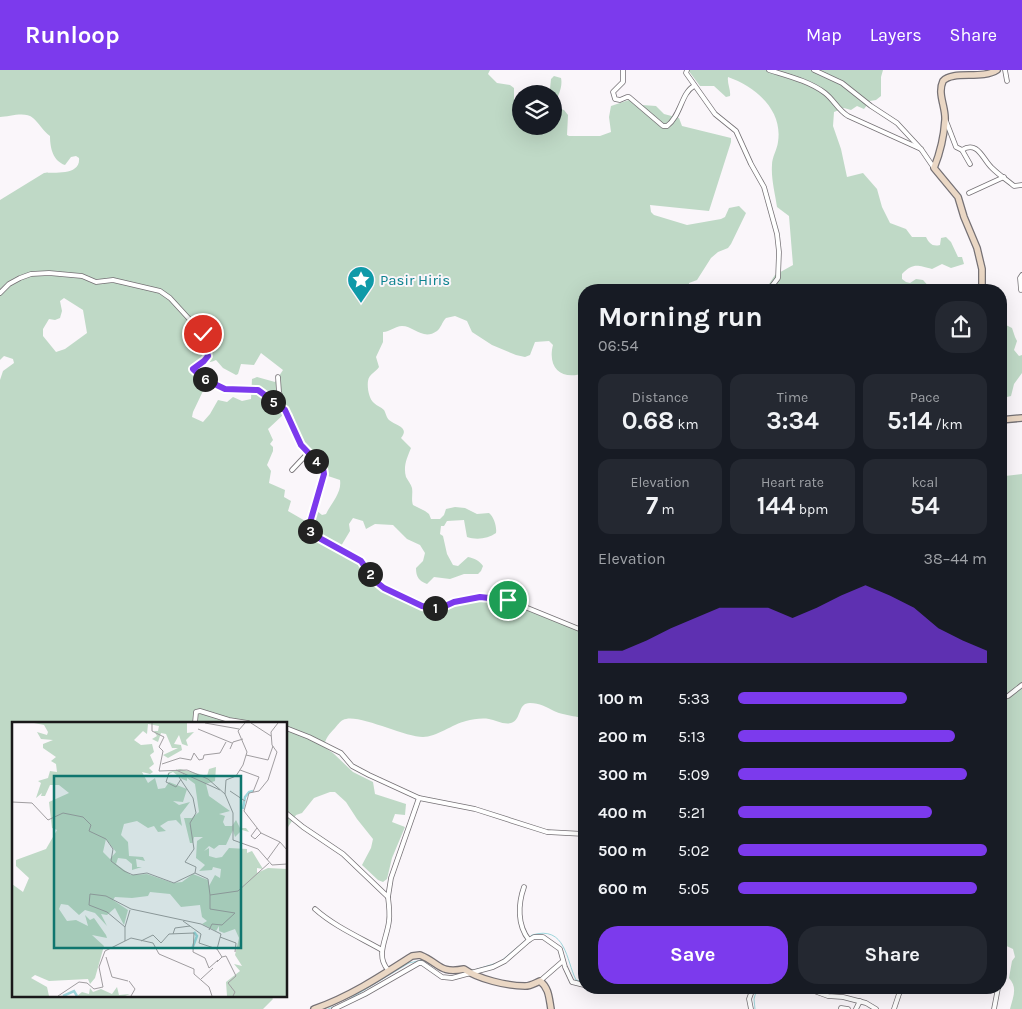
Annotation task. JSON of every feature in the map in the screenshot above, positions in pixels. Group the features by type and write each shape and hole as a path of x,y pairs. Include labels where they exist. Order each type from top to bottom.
{"street":[{"path":"624,70 622,82 613,92 616,100 629,97 663,126 667,126 674,119 687,92 694,86"},
{"path":"687,70 686,73 694,86 715,114 736,131 764,187 777,234 779,252 778,278 774,284"},
{"path":"769,70 795,78 813,87 825,94 848,116 921,149"},
{"path":"814,70 842,83 894,121 921,149 958,197 977,248 982,269 982,284"},
{"path":"970,164 962,150 956,147 946,119 941,88 946,77 983,75 997,70"},
{"path":"1005,70 1007,81"},
{"path":"934,168 939,156 946,119"},
{"path":"962,150 970,147 977,149 982,153 988,165 1014,186 1022,185"},
{"path":"969,193 1004,177"},
{"path":"0,293 9,284 20,278 30,274 48,273 82,276 96,282 113,280 160,291 170,298 203,334 208,356 193,369 204,379 225,389 258,390 285,410"},
{"path":"1021,290 1020,278 1022,275"},
{"path":"278,377 279,392 285,410 301,445 323,468 324,472 310,520 310,532 361,561 374,580 384,588 422,606 443,607 454,602 480,597 508,600 578,629"},
{"path":"1007,419 1022,418"},
{"path":"292,470 308,453"},
{"path":"1007,696 1022,685"},
{"path":"195,722 196,712 200,711 242,722"},
{"path":"288,729 309,736 341,753 352,766 369,775 420,798 475,809 546,832 578,834"},
{"path":"388,970 384,965 382,950 389,919 388,897 390,878 420,798"},
{"path":"288,815 343,854 388,897"},
{"path":"524,887 519,907 522,930 527,938"},
{"path":"315,910 332,924 346,929 382,950"},
{"path":"334,1009 365,994 419,963 422,963 442,978 493,967 505,961 527,938 537,937 550,941 560,949 572,982 578,984"},
{"path":"314,1009 329,1004 359,988 412,956 420,955 445,970 468,972 486,979 527,986 540,981 563,961"},
{"path":"540,981 546,986 549,993 551,1009"},
{"path":"750,994 748,999 751,1009"},
{"path":"822,994 843,996 872,1005 876,1009"},
{"path":"894,1009 899,994"},
{"path":"994,1009 997,994"},
{"path":"856,1009 860,1001"},
{"path":"841,1008 848,1009"}],"green space":[{"path":"0,70 490,70 488,74 497,83 512,86 512,135 562,135 562,109 568,115 567,135 600,136 611,132 609,117 611,106 632,99 642,105 656,106 664,114 679,118 682,126 731,138 709,211 650,205 651,212 654,215 687,225 721,219 725,217 729,208 739,206 746,213 731,244 728,248 718,252 711,258 697,280 689,284 578,284 578,374 563,374 558,371 552,360 553,345 549,341 535,342 530,355 525,357 516,355 492,345 472,332 467,321 455,316 446,318 438,330 432,334 423,334 402,326 383,332 383,342 376,357 379,367 369,379 368,390 372,401 384,410 387,418 403,429 401,438 411,448 405,469 406,477 412,488 413,505 429,514 431,519 440,519 446,509 455,507 465,508 477,514 489,513 495,522 496,533 486,538 471,538 467,537 464,520 447,521 444,526 441,526 440,534 443,536 447,554 453,565 458,566 468,557 477,560 483,566 478,574 464,574 450,579 434,577 427,584 418,578 416,571 416,568 423,561 425,553 420,545 407,539 393,525 375,524 366,529 363,521 353,518 349,524 350,531 338,551 360,563 372,582 383,590 421,608 444,609 455,604 488,599 507,602 578,631 578,717 556,712 540,704 530,703 523,706 517,719 511,723 475,719 423,737 349,718 341,721 329,735 324,747 353,772 373,782 375,794 406,804 405,815 395,814 392,822 405,827 392,858 387,879 383,882 378,880 362,865 371,848 373,839 346,802 335,792 314,798 302,813 296,815 288,827 288,722 12,722 12,996 271,996 273,999 263,1009 0,1009 0,380 3,371 14,363 13,359 4,356 0,360 0,200 44,173 60,173 76,168 79,158 76,156 71,157 65,165 61,163 55,157 50,136 35,120 26,115 0,117","holes":["64,298 83,310 87,333 65,349 56,352 43,336 43,329 49,319 55,320 60,318 62,311 60,301","261,353 283,370 275,382 257,377 252,379 251,399 242,401 233,397 227,402 218,400 203,422 192,417 203,391 194,380 194,363 216,360 223,368 236,375 241,364 254,365","292,413 304,444 322,463 328,476 340,480 338,494 326,514 322,515 317,511 312,522 307,522 288,511 291,501 284,497 285,490 269,483 271,471 267,465 273,451 273,447 270,444 273,440 268,429 284,414"]},
{"path":"688,70 883,70 881,96 876,100 870,101 864,109 857,106 851,110 844,108 834,112 833,126 841,149 847,177 863,173 877,189 882,207 890,223 906,229 912,237 926,237 933,245 940,245 941,238 946,237 951,242 958,257 962,257 964,264 951,268 942,264 932,269 913,266 902,274 902,279 906,282 910,283 916,279 923,280 927,284 769,284 775,275 793,265 789,216 777,207 773,181 772,162 778,142 776,120 772,110 765,101 738,81 728,77 730,96 726,97 714,86 700,86"},
{"path":"554,76 561,78 561,85 550,85 551,79"},
{"path":"1007,326 1012,328 1017,341 1014,350 1019,356 1022,355 1022,373 1014,384 1011,396 1007,397"},
{"path":"1022,474 1022,1009 1010,1009 1014,989 1009,978 1012,961 1015,957 1013,949 1007,946 1007,476"}],"waterway":[{"path":"471,971 500,962 532,935 543,933 552,935 563,946 576,980 578,980"},
{"path":"328,1009 341,1004 409,963 422,960 435,970"},
{"path":"755,994 755,1009"}],"place":[{"name":"Pasir Hiris","path":"361,304"}],"route":[{"path":"203,334 208,356 193,369 204,379 221,388 227,390 256,390 266,395 277,406 287,412 302,447 323,468 324,474 309,526 312,534 361,561 378,585 422,606 443,607 454,602 480,597 508,600"}]}
